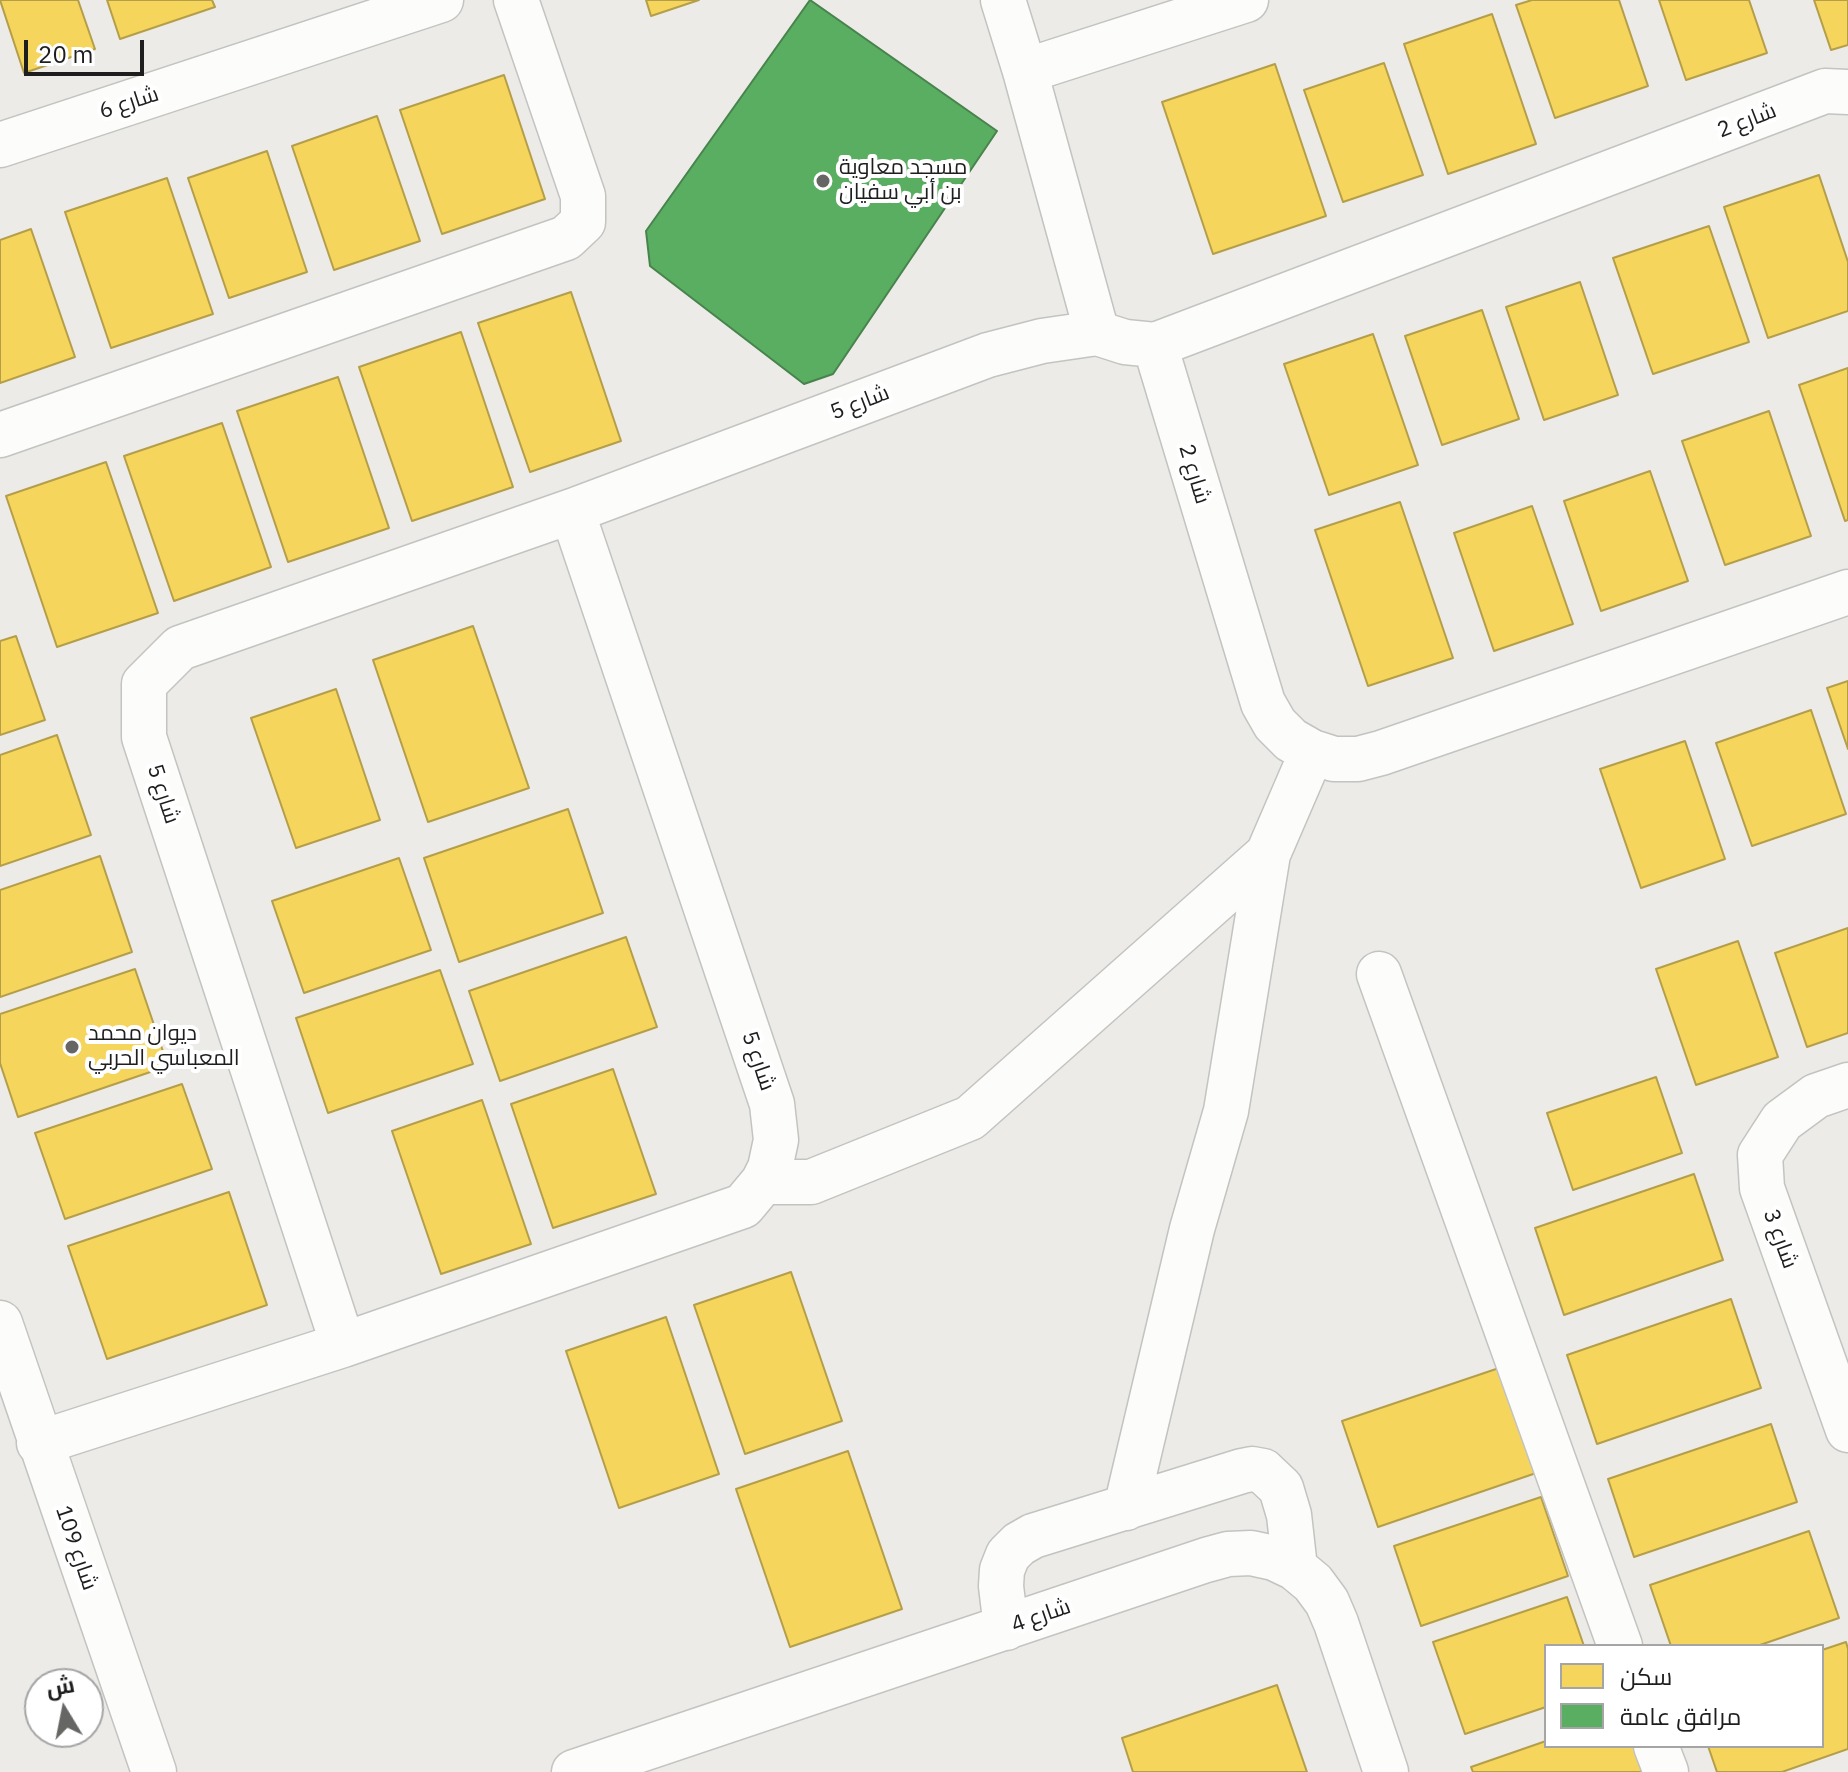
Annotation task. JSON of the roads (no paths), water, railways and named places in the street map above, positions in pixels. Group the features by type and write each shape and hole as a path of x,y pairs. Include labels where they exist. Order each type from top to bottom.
{"street":[{"name":"شارع 6","path":"0,145 441,0"},
{"path":"0,435 566,238 583,222 583,196 516,0"},
{"path":"1003,0 1097,333"},
{"path":"1025,71 1246,0"},
{"name":"شارع 2","path":"1848,92 1825,91 1155,345 1263,703 1275,724 1291,740 1312,752 1334,759 1358,759 1381,753 1848,592"},
{"name":"شارع 5","path":"343,1345 144,737 144,684 180,648 572,511 988,355 1042,341 1097,333 1125,342 1155,345"},
{"name":"شارع 5","path":"39,1443 343,1345 743,1206 763,1182 770,1168 776,1140 772,1104 572,511"},
{"path":"1126,1508 1192,1229 1226,1111 1268,854 1312,752"},
{"path":"763,1182 811,1182 970,1118 1268,854"},
{"path":"1379,974 1619,1644"},
{"name":"شارع 3","path":"1848,1085 1816,1096 1782,1121 1760,1155 1762,1188 1848,1430"},
{"name":"شارع 109","path":"0,1323 154,1772"},
{"path":"1006,1628 1002,1570 1008,1555 1019,1544 1033,1536 1242,1471 1263,1471 1281,1488 1286,1501 1295,1568"},
{"name":"شارع 4","path":"574,1772 1228,1554 1251,1553 1274,1558 1295,1568 1313,1583 1332,1612 1386,1772"},
{"path":"1657,1748 1666,1772"}],"place":[{"name":"مسجد معاوية بن أبي سفيان","path":"823,181"},
{"name":"ديوان محمد المعباسي الحربي","path":"72,1047"}]}
